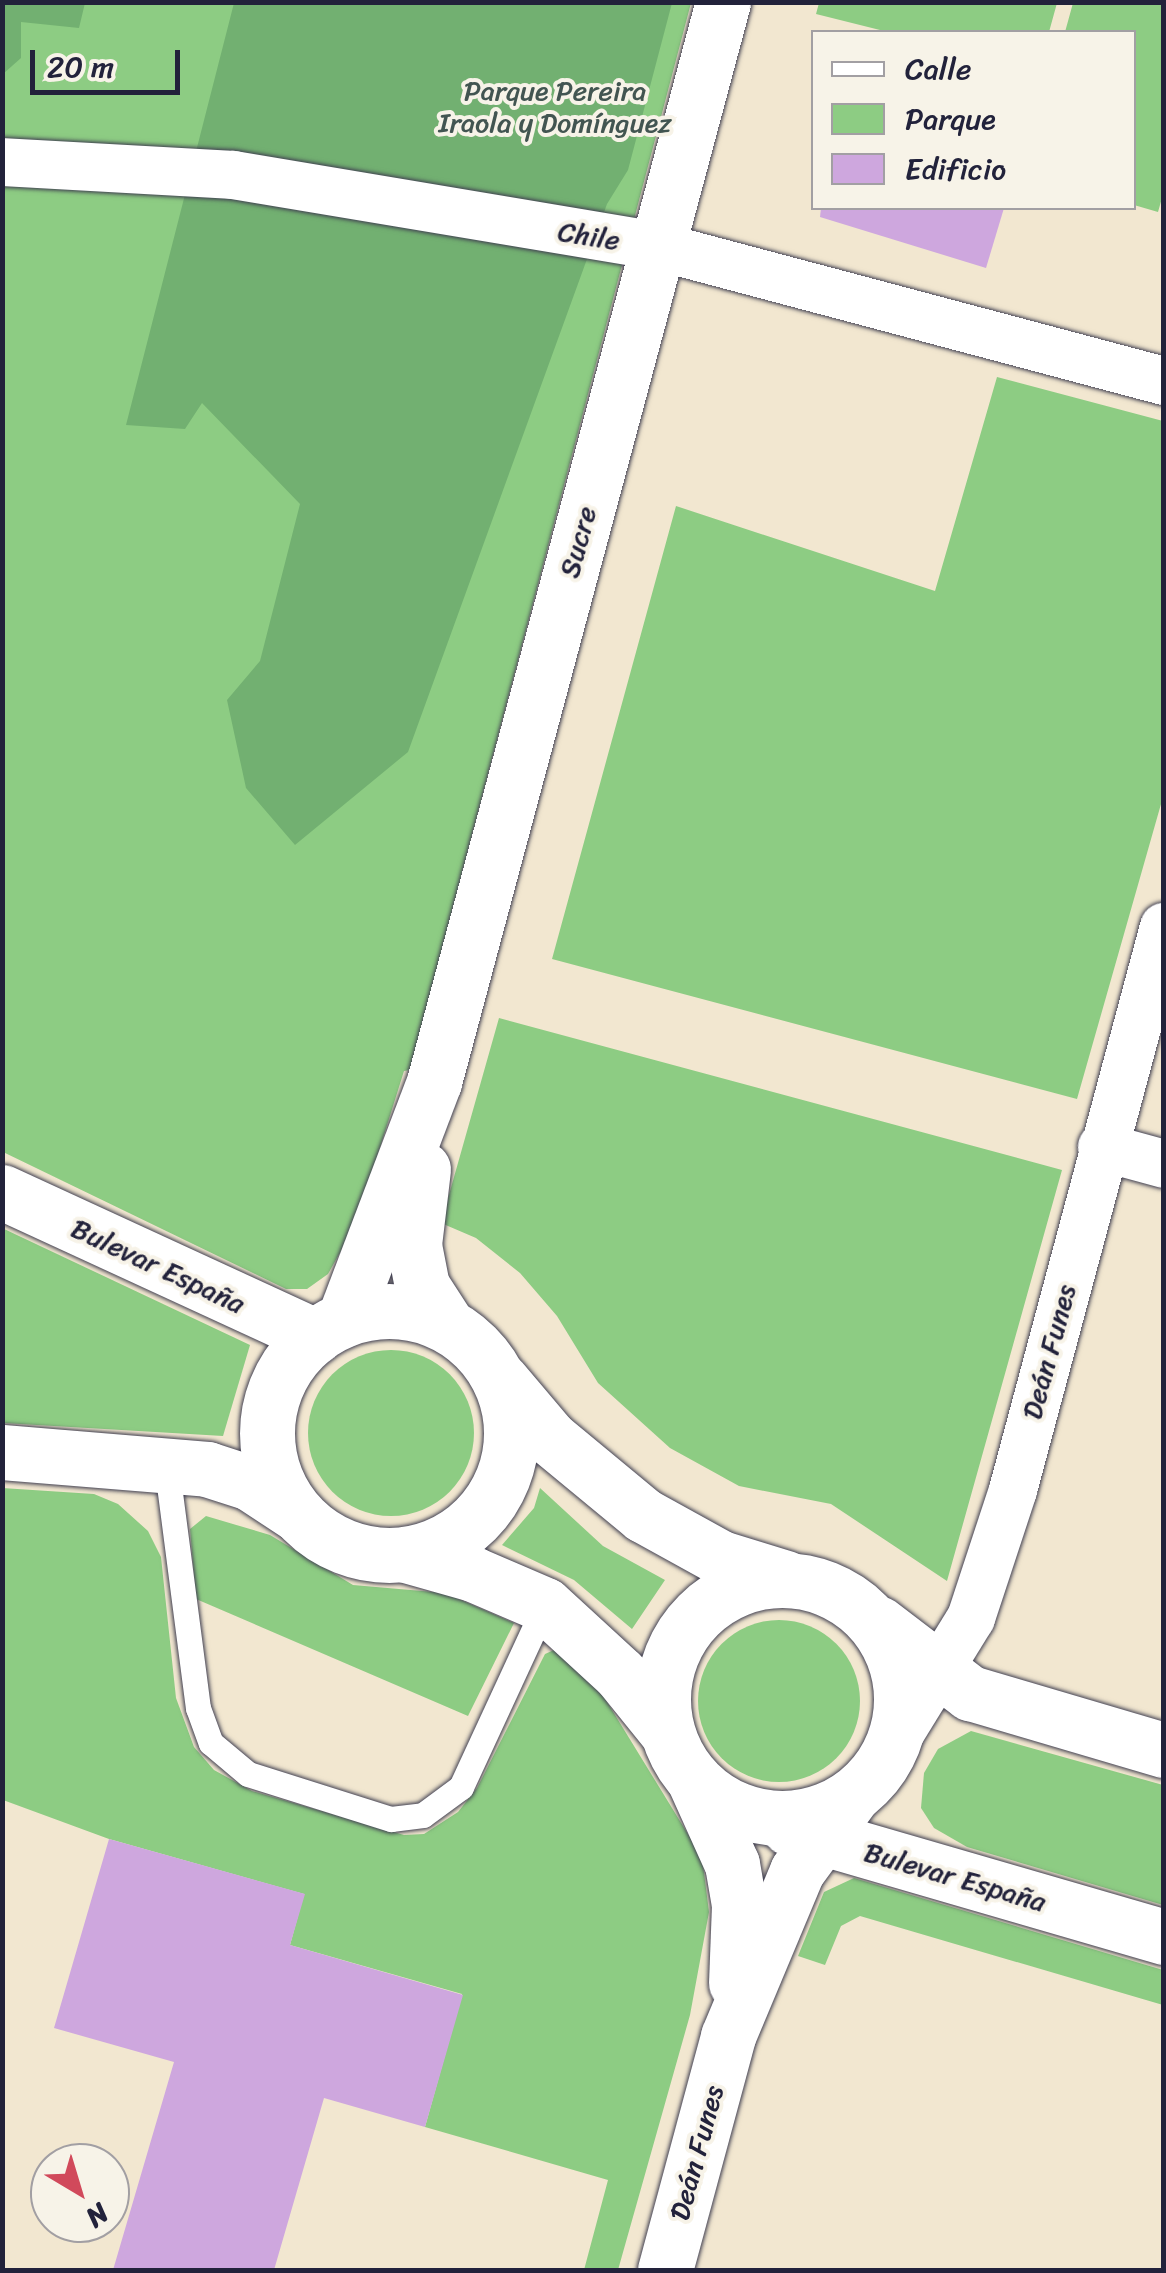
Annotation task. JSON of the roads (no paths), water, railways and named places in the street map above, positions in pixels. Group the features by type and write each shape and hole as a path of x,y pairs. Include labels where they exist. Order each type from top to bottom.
{"main road":[{"name":"Sucre","path":"446,1324 422,1286 414,1245 434,1082 723,2"},
{"name":"Sucre","path":"330,1328 434,1082"},
{"name":"Bulevar España","path":"2,1192 330,1328"},
{"path":"297,1514 268,1455 267,1422 275,1390 330,1328 396,1312 446,1324 478,1347 550,1438 642,1514 721,1558 793,1580 856,1606 970,1693 1164,1750"},
{"path":"406,1555 442,1544 474,1522 497,1492 510,1456 512,1418 501,1380"},
{"path":"2,1452 166,1462 250,1483 328,1540 365,1554 406,1555 474,1574 544,1605 620,1674 666,1731 694,1780 748,1814 804,1816 870,1775 901,1703 897,1666 881,1633 856,1606"},
{"path":"666,1731 665,1674 690,1622 736,1588 793,1580"},
{"name":"Deán Funes","path":"666,2270 728,2036 797,1872 818,1838 870,1775"},
{"name":"Deán Funes","path":"694,1780 732,1864 738,1905 728,2036"},
{"name":"Bulevar España","path":"748,1814 818,1838 1164,1937"}],"street":[{"name":"Chile","path":"2,162 233,175 657,246 1164,381"},
{"name":"Deán Funes","path":"870,1775 941,1674 972,1618 1013,1490 1164,927"},
{"path":"1102,1147 1164,1164"}],"lane":[{"path":"166,1462 198,1708 211,1742 248,1774 391,1819 423,1816 461,1786 544,1605"}],"park label":[{"name":"Parque Pereira Iraola y Domínguez","path":"555,107"}]}
